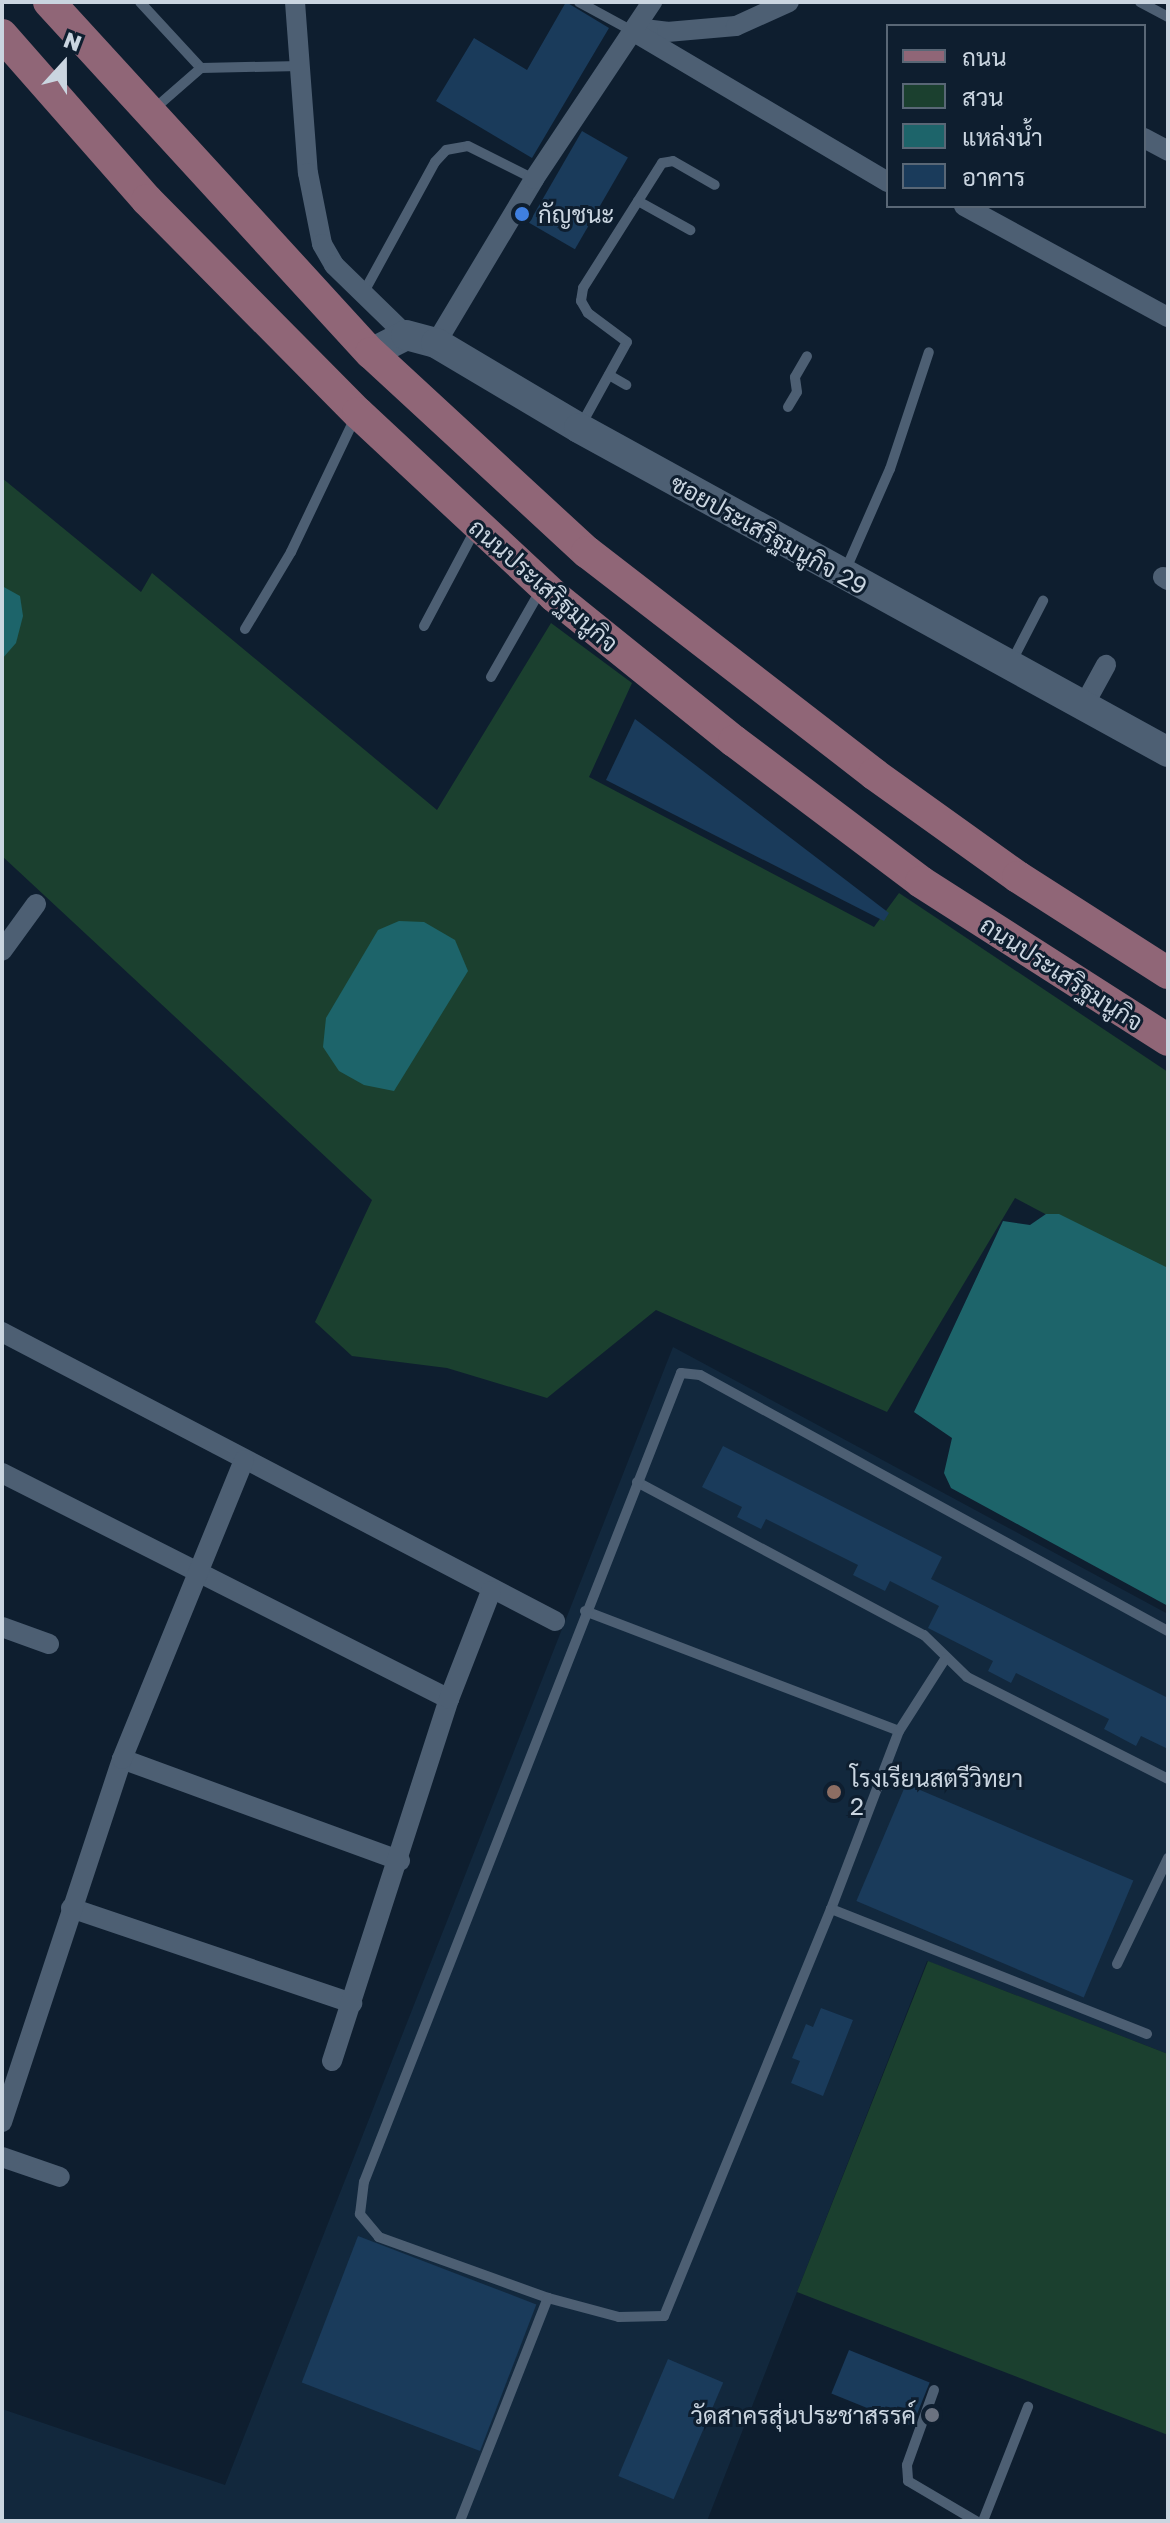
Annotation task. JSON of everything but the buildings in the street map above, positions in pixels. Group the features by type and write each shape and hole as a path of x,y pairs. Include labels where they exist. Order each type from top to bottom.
{"main road":[{"path":"49,2 148,114 371,353 587,552 750,679 1018,877 1168,973"},
{"name":"ถนนประเสริฐมนูกิจ","path":"2,35 147,200 358,413 543,586 734,741 921,882 1168,1040"}],"street":[{"path":"295,2 308,173 322,244 334,265 365,290 406,335 371,353"},
{"path":"436,343 534,179 652,2"},
{"path":"635,30 667,32 736,26 789,2"},
{"path":"635,30 886,181"},
{"path":"1146,139 1168,151"},
{"path":"968,208 1168,317"},
{"name":"ซอยประเสริฐมนูกิจ 29","path":"406,335 436,343 579,428 1168,752"},
{"path":"1083,707 1106,665"},
{"path":"2,951 36,904"},
{"path":"2,1332 491,1591 555,1621"},
{"path":"2,2122 122,1759 244,1460"},
{"path":"2,1473 449,1699"},
{"path":"332,2061 400,1861 449,1699 491,1591"},
{"path":"2,1627 49,1644"},
{"path":"122,1759 400,1861"},
{"path":"71,1908 352,2003"},
{"path":"2,2157 60,2177"}],"lane":[{"path":"140,2 201,68"},
{"path":"579,2 635,30"},
{"path":"1140,2 1168,17"},
{"path":"148,114 201,68 300,66"},
{"path":"365,290 435,162 446,150 468,146 534,179"},
{"path":"579,428 627,342 622,334 588,313 581,295 666,161 715,185"},
{"path":"638,201 690,230"},
{"path":"843,575 890,469 929,352"},
{"path":"788,407 797,392 795,377 807,356"},
{"path":"609,375 626,385"},
{"path":"245,629 291,552 358,413"},
{"path":"424,626 477,526"},
{"path":"491,677 543,586"},
{"path":"1009,666 1043,601"},
{"path":"945,1659 899,1731 831,1909 664,2316 619,2317 548,2298 379,2237 360,2214 364,2182 676,1379 692,1372 1168,1631"},
{"path":"637,1482 924,1635 945,1659 967,1677 1168,1779"},
{"path":"585,1611 899,1731"},
{"path":"1117,1964 1168,1858"},
{"path":"831,1909 1147,2034"},
{"path":"460,2521 548,2298"},
{"path":"934,2390 907,2465 908,2481 976,2521"},
{"path":"983,2521 1028,2407"}],"shaded area":[{"name":"โรงเรียนสตรีวิทยา 2","path":"673,1347 1168,1614 1168,2054 927,1961 707,2521 2,2521 2,2409 225,2485"}],"green space":[{"path":"2,478 141,592 152,573 437,810 551,623 632,683 589,777 874,927 899,893 1168,1072 1168,1279 1015,1198 887,1412 656,1310 547,1398 447,1368 352,1356 315,1322 372,1200 2,856"},
{"path":"928,1961 1168,2054 1168,2435 797,2292"}],"water":[{"path":"2,586 20,596 23,616 16,643 2,659"},
{"path":"399,921 424,922 455,940 468,971 394,1091 364,1085 339,1071 323,1047 326,1018 378,930"},
{"path":"1046,1214 1059,1214 1168,1268 1168,1606 951,1488 944,1473 952,1438 914,1412 1003,1221 1030,1225"}],"place":[{"name":"กัญชนะ","path":"522,214"},
{"name":"โรงเรียนสตรีวิทยา 2","path":"834,1792"},
{"name":"วัดสาครสุ่นประชาสรรค์","path":"932,2415"}]}
